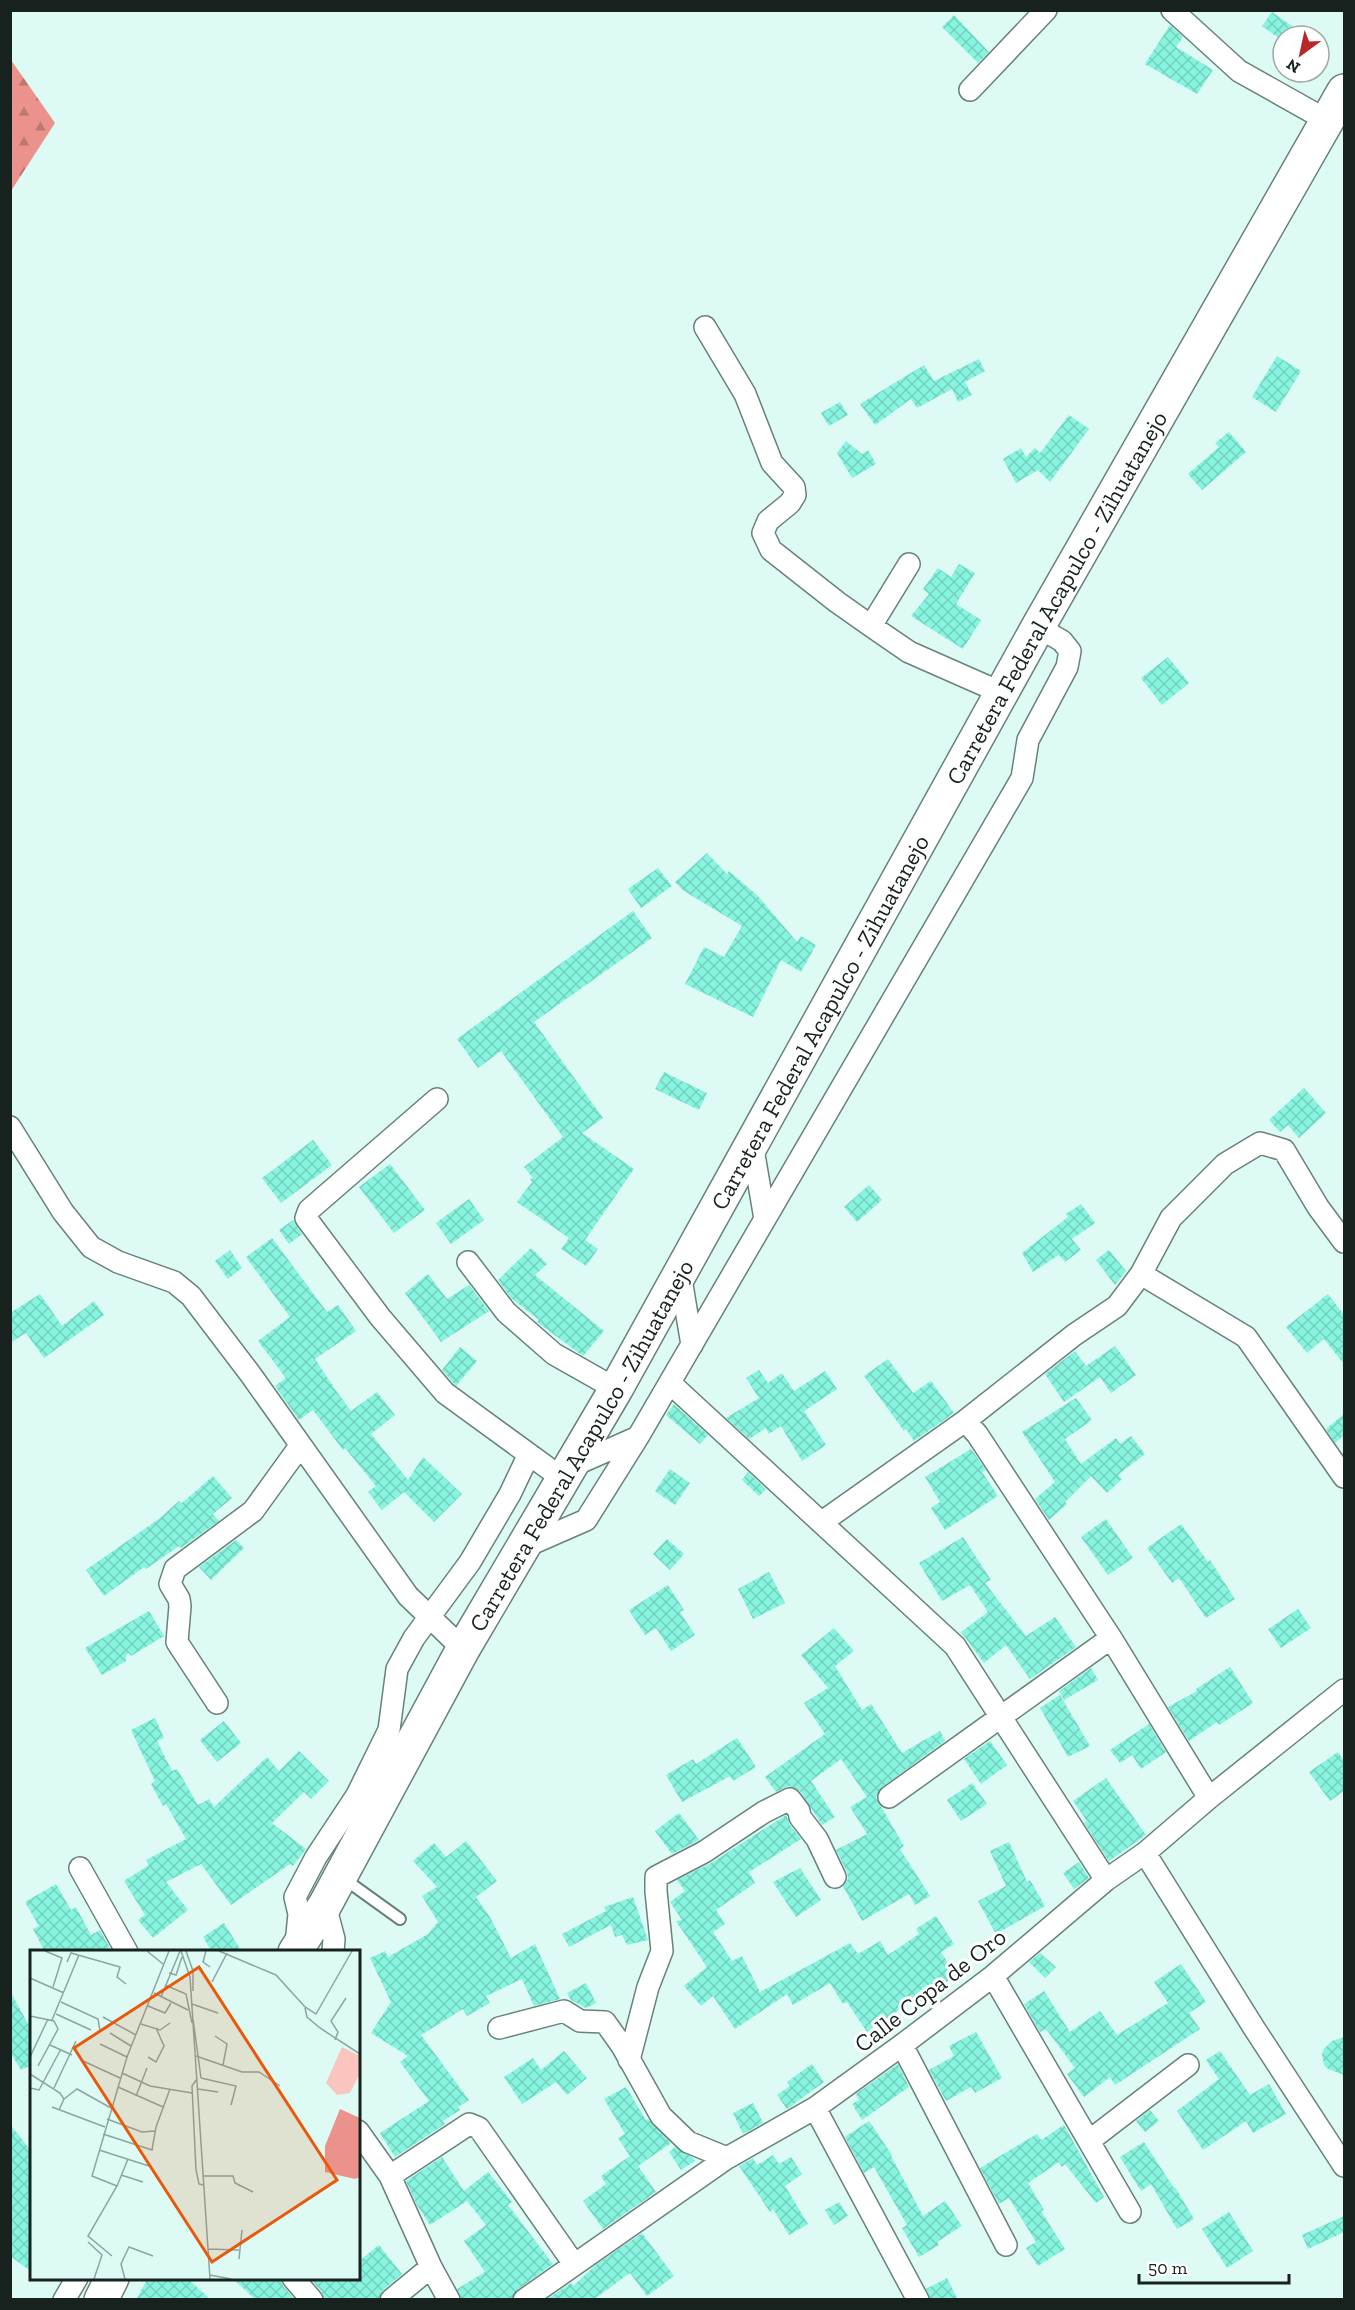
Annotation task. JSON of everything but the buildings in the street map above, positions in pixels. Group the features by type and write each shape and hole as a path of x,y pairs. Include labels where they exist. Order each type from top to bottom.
{"main road":[{"name":"Carretera Federal Acapulco - Zihuatanejo","path":"296,1950 325,1905 463,1649 616,1389 1038,627 1344,91"},
{"path":"101,2300 111,2280"}],"street":[{"path":"970,90 1046,10"},
{"path":"1172,10 1239,71 1328,122"},
{"path":"705,327 745,394 772,463 794,487 795,495 790,503 768,521 763,533 771,550 837,602 909,652 1002,693"},
{"path":"871,626 909,564"},
{"path":"521,1549 586,1520 670,1383 1022,778 1028,740 1067,667 1070,651 1062,641 1038,627"},
{"path":"437,1099 309,1210 306,1218 380,1317 445,1393 529,1454 567,1473 638,1437"},
{"path":"10,1127 63,1212 92,1247 118,1262 174,1282 191,1296 251,1375 408,1596 463,1649"},
{"path":"752,1143 765,1219"},
{"path":"822,1522 965,1421 1074,1335 1117,1306 1141,1274 1170,1218 1225,1164 1260,1143 1284,1150 1318,1207 1344,1242"},
{"path":"468,1262 506,1312 554,1354 616,1389"},
{"path":"680,1273 692,1345"},
{"path":"1141,1274 1246,1337 1344,1477"},
{"path":"670,1383 955,1646 1106,1880"},
{"path":"965,1421 978,1434 1111,1638 1209,1798"},
{"path":"217,1703 177,1642 180,1606 179,1599 170,1584 175,1569 253,1511 300,1446"},
{"path":"295,1950 299,1914 295,1897 316,1857 357,1795 389,1730 397,1669 414,1638 470,1562 510,1494 529,1454"},
{"path":"889,1797 1111,1638"},
{"name":"Calle Copa de Oro","path":"524,2300 727,2158 815,2108 902,2045 993,1976 1106,1880 1145,1853 1209,1798 1344,1690"},
{"path":"629,2060 648,1987 662,1951 656,1877 704,1852 764,1812 790,1799 817,1839 835,1877"},
{"path":"1145,1853 1254,2028 1344,2166"},
{"path":"80,1868 126,1950"},
{"path":"325,1905 334,1939 333,1950"},
{"path":"993,1976 1131,2212"},
{"path":"499,2028 564,2011 580,2021 604,2022 622,2046 661,2116 688,2142 727,2158"},
{"path":"902,2045 1006,2245"},
{"path":"1089,2141 1188,2065"},
{"path":"815,2108 918,2300"},
{"path":"390,2176 469,2124 479,2128 574,2264"},
{"path":"360,2133 390,2176 431,2267 449,2300"},
{"path":"391,2300 431,2267"},
{"path":"64,2300 75,2280"},
{"path":"112,2280 113,2300"},
{"path":"295,2280 312,2300"}],"lane":[{"path":"340,1876 400,1919"}],"green space":[{"path":"11,60 55,123 10,191"}]}
